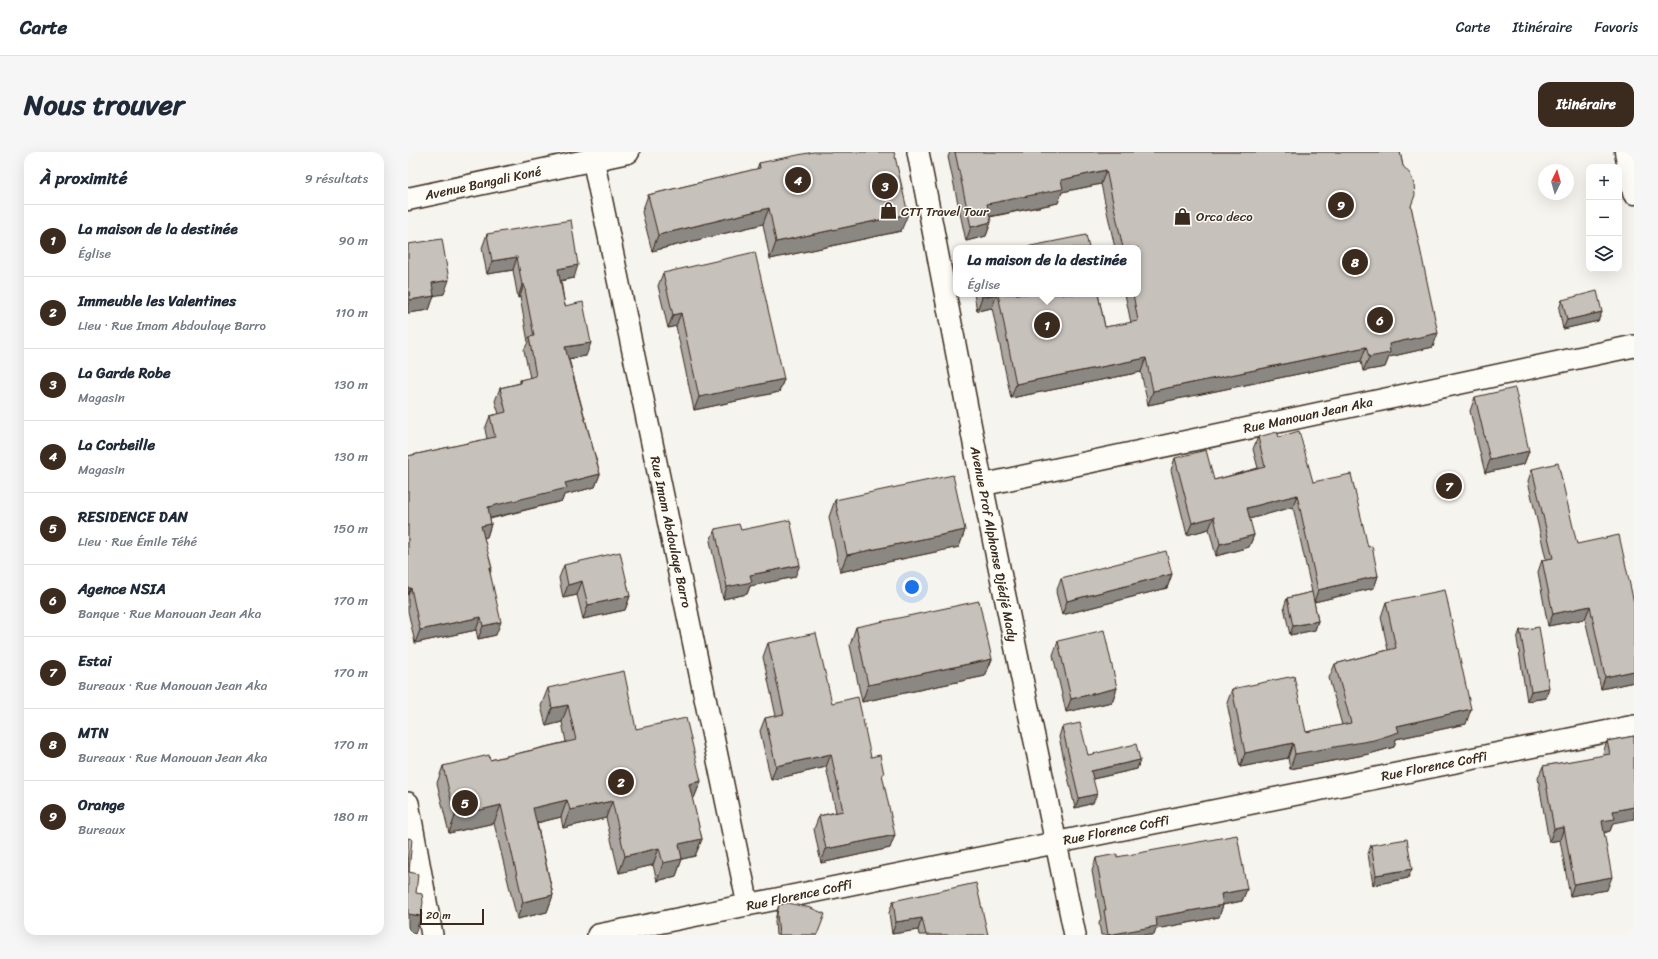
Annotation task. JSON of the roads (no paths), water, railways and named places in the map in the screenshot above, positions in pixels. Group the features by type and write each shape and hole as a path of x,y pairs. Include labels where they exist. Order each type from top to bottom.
{"street":[{"name":"Avenue Bangali Koné","path":"408,199 628,152"},
{"name":"Avenue Prof Alphonse Djédjé Mady","path":"918,152 982,485 1075,935"},
{"path":"1626,152 1634,193"},
{"name":"Rue Imam Abdoulaye Barro","path":"593,160 748,905"},
{"name":"Rue Manouan Jean Aka","path":"982,485 1634,346"},
{"name":"Rue Florence Coffi","path":"598,935 1634,726"},
{"path":"408,803 412,844 432,935"}],"place":[{"name":"La Corbeille","path":"798,180"},
{"name":"La Garde Robe","path":"885,186"},
{"name":"Orange","path":"1341,205"},
{"name":"CTT Travel Tour","path":"888,211"},
{"name":"Orca deco","path":"1183,216"},
{"name":"MTN","path":"1355,262"},
{"name":"Agence NSIA","path":"1380,320"},
{"name":"La maison de la destinée","path":"1047,325"},
{"name":"Estai","path":"1449,486"},
{"name":"Immeuble les Valentines","path":"621,782"},
{"name":"RESIDENCE DAN","path":"465,803"}]}
